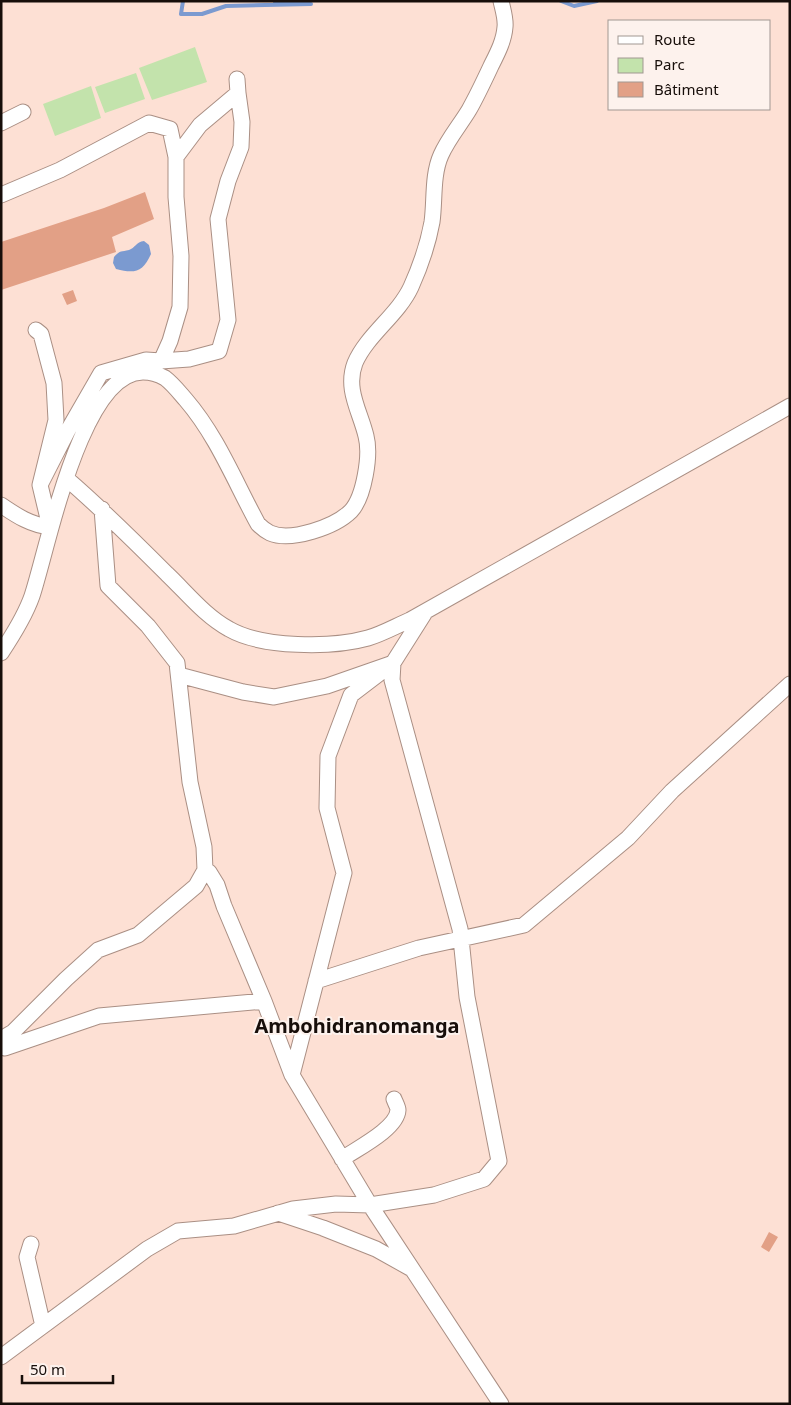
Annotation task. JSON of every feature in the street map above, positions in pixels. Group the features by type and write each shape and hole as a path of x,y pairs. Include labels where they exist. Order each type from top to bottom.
{"street":[{"path":"1,652 16,630 32,597 50,527 88,424 111,388 126,376 138,372 151,372 163,377 174,386 212,436 258,524 269,533 288,536 312,531 339,520 351,511 359,499 365,479 367,446 367,437 352,394 352,374 356,361 367,344 403,301 421,262 432,223 435,180 440,156 470,108 502,43 505,26 501,1"},
{"path":"40,485 67,432 101,373 146,360 188,359 219,351 228,320 218,220 228,182 241,147 242,122 238,86 200,125 176,157"},
{"path":"1,123 23,112"},
{"path":"1,195 60,170 150,123 170,128 176,157 176,197 181,256 180,306 170,341 161,361"},
{"path":"36,330 41,334 54,383 56,420 40,485 50,527"},
{"path":"67,479 102,509 218,622 241,635 257,640 296,644 337,644 369,638 410,620 790,406"},
{"path":"1,505 20,518 37,525 50,527"},
{"path":"5,1044 66,979 98,950 138,935 196,886 205,870 204,847 190,782 177,663 148,626 108,586 102,509"},
{"path":"292,1075 344,873 327,808 328,756 351,695 393,663 426,610"},
{"path":"179,674 243,692 274,697 327,686 393,663"},
{"path":"1,1358 147,1249 178,1231 234,1226 293,1209 336,1204 370,1205 434,1195 484,1179 499,1161 467,997 460,929 392,680 393,663"},
{"path":"316,981 419,948 524,925 628,838 679,785 790,684"},
{"path":"205,870 210,872 217,885 292,1075 370,1205 501,1404"},
{"path":"5,1044 99,1016 264,1001"},
{"path":"342,1159 395,1120 398,1109 394,1099"},
{"path":"278,1213 376,1249 414,1270"},
{"path":"31,1244 27,1258 43,1326"}],"green space":[{"path":"195,47 207,82 152,100 139,68"},
{"path":"136,73 145,99 105,113 95,87"},
{"path":"91,86 101,118 55,136 43,104"}],"water":[{"path":"144,241 149,245 151,254 145,265 133,271 116,269 113,263 116,255"}],"building":[{"path":"145,192 154,219 112,237 116,252 1,290 1,242 104,208"},
{"path":"73,290 77,301 67,305 62,294"},
{"path":"769,1232 778,1237 769,1252 761,1247"}],"waterway":[{"name":"Ambohidranomanga","path":"183,1 181,14 202,14 226,6 311,4 275,3 282,1"},
{"name":"Ambohidranomanga","path":"561,1 574,6 597,1"}],"district":[{"name":"Ambohidranomanga","path":"357,1026"}]}
